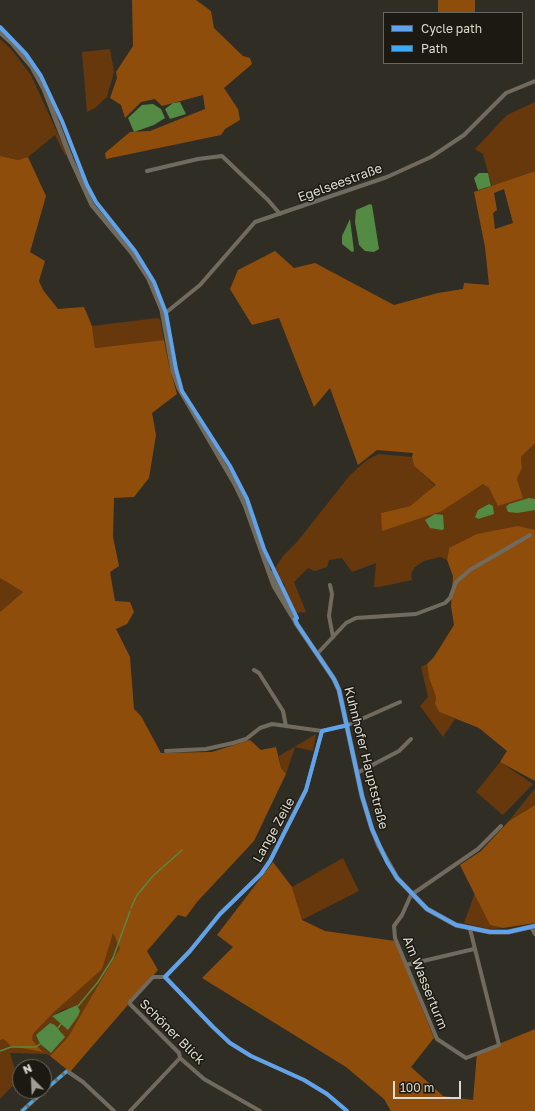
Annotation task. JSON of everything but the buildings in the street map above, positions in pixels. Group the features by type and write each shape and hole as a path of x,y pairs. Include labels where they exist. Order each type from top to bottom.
{"street":[{"path":"0,32 22,55 38,78 58,122 71,159 92,205 144,270 163,315 173,371 179,388 235,484 245,504 266,566 280,598 297,624"},
{"name":"Egelseestraße","path":"163,315 200,285 255,222 387,177 431,157 464,135 506,93 535,81"},
{"path":"147,171 198,159 220,156 229,162 268,200 280,214"},
{"path":"317,654 346,623 356,618 416,614 445,603 450,598 456,582 470,570 530,535"},
{"name":"Kuhnhofer Hauptstraße","path":"266,566 282,592 297,624 334,679 339,690 348,725 362,796 379,846 397,878 411,895 427,909 440,918 470,929 508,932 533,927"},
{"path":"330,585 332,594 329,616 333,637"},
{"path":"254,670 259,674 283,711 286,726"},
{"path":"166,750 206,749 233,743 246,739 260,728 272,724 322,731 348,725 400,702"},
{"name":"Lange Zeile","path":"165,977 190,951 220,914 261,874 270,861 306,790 322,731"},
{"path":"357,773 399,751 411,739"},
{"path":"411,895 478,849 501,826"},
{"name":"Am Wasserturm","path":"411,895 402,915 394,926 395,938 437,1039 466,1058 499,1045 470,929"},
{"path":"533,927 535,934"},
{"path":"406,965 474,949"},
{"name":"Schöner Blick","path":"165,977 153,977 130,1002 130,1004 179,1053 180,1058 204,1079 236,1099 260,1111"},
{"path":"165,977 230,1043 251,1056 304,1080 327,1094 347,1111"},
{"path":"130,1111 180,1058"},
{"path":"52,1084 67,1071 83,1082 114,1111"},
{"path":"22,1111 35,1099"}],"shaded area":[{"path":"132,0 196,0 211,11 214,28 243,56 250,58 252,64 224,88 238,109 240,120 225,129 221,135 106,159 105,153 130,132 150,131 205,109 203,95 162,106 155,99 141,102 125,118 121,105 110,98 117,78 116,72 133,46"},
{"path":"438,0 475,0 475,12 438,12"},
{"path":"0,39 11,49 31,75 67,154 65,155 55,135 28,157 18,160 0,156"},
{"path":"110,49 114,72 107,97 95,108 87,112 82,52"},
{"path":"180,102 186,114 170,119 165,109 173,103"},
{"path":"535,102 535,171 492,186 483,154 475,149 507,115"},
{"path":"153,104 161,109 165,118 154,125 134,132 128,118 142,105"},
{"path":"0,156 18,160 28,157 46,196 30,252 45,261 39,281 43,290 58,309 84,307 92,326 95,348 164,340 177,394 152,413 156,435 149,478 134,497 114,498 113,537 119,566 110,572 115,601 130,602 134,612 127,624 116,629 130,657 134,709 141,716 161,753 212,752 250,740 261,750 276,747 281,768 286,774 254,841 197,902 186,917 178,915 147,951 158,970 70,1072 50,1056 68,1037 120,948 113,933 102,969 55,1011 33,1034 32,1040 43,1052 11,1046 4,1039 0,1040 0,612 23,592 0,578"},
{"path":"535,171 535,443 521,457 522,468 517,479 523,498 498,506 489,488 483,484 442,511 382,531 381,513 410,506 436,485 414,466 412,457 413,453 377,450 358,465 330,388 314,407 279,318 252,325 230,289 238,270 275,251 294,268 315,263 394,305 438,293 463,289 464,283 489,285 485,247 474,192","holes":["504,189 513,223 495,229 493,213 497,210 494,193"]},
{"path":"479,173 488,173 491,186 478,190 474,178"},
{"path":"370,204 372,205 379,249 374,252 365,251 359,245 355,222 356,210"},
{"path":"350,219 354,251 352,252 342,244 342,236"},
{"path":"157,318 160,319 164,340 95,348 92,326"},
{"path":"535,443 535,530 449,548 447,560 440,557 424,561 414,568 411,574 412,580 379,587 374,587 376,563 352,572 342,558 329,560 327,567 315,571 308,568 294,582 306,612 294,613 283,588 285,585 280,579 275,568 283,556 297,542 350,475 367,460 379,454 412,457 414,466 436,486 410,506 381,513 442,511 483,484 489,488 522,497 517,479 522,468 521,457"},
{"path":"529,498 535,499 535,510 517,513 508,512 506,507 509,504"},
{"path":"489,504 493,506 494,514 478,519 475,517 478,510"},
{"path":"435,514 443,515 444,529 430,528 425,520"},
{"path":"518,526 535,530 535,781 500,762 507,751 479,728 439,712 435,704 436,697 429,678 427,664 434,657 454,625 451,606 453,576 447,560 449,548 477,534"},
{"path":"0,578 23,592 0,612"},
{"path":"427,664 429,678 436,697 435,704 439,712 455,719 443,737 420,706 428,697 421,667"},
{"path":"316,734 313,751 295,747 286,774 281,768 279,756"},
{"path":"500,762 533,784 503,815 476,792"},
{"path":"535,788 535,805 509,821"},
{"path":"535,805 535,923 503,928 490,925 460,865 481,851 509,821"},
{"path":"343,858 359,891 302,920 292,887"},
{"path":"273,862 292,887 302,920 325,931 395,941 434,1038 411,1067 443,1096 473,1100 477,1053 535,1029 535,1111 391,1111 384,1099 346,1067 202,978 233,947 217,935"},
{"path":"475,893 490,925 503,928 489,929 464,923"},
{"path":"113,933 121,948 68,1037 50,1056 46,1054 10,1053 12,1060 12,1086 0,1099 0,1040 4,1039 43,1051 31,1040 33,1034 55,1011","holes":["77,1006 68,1029 52,1016 62,1010","55,1025 62,1033 61,1042 52,1052 49,1052 40,1044 36,1035"]},
{"path":"77,1005 80,1011 68,1030 52,1016"},
{"path":"50,1023 55,1025 65,1037 51,1053 40,1044 36,1035"}],"waterway":[{"path":"131,908 137,895 153,876 182,850"},
{"path":"78,1006 98,982 113,958 130,911"},
{"path":"58,1028 61,1024"},
{"path":"36,1047 40,1044"},
{"path":"0,1051 11,1047 35,1047"}],"marked path":[{"path":"52,1084 67,1071"},
{"path":"22,1111 35,1099"}],"cycle path":[{"path":"0,27 26,54 41,76 62,121 87,185 96,202 135,251 154,282 166,313 176,369 182,391 230,466 247,499 264,549 297,618 295,619 297,624 334,679 339,690 362,796 372,829 387,862 397,878 427,909 456,925 490,932 508,932 535,926"},
{"path":"347,1111 327,1094 304,1080 251,1056 230,1043 165,977 190,951 220,914 261,874 270,861 306,790 322,731 348,725"}]}
